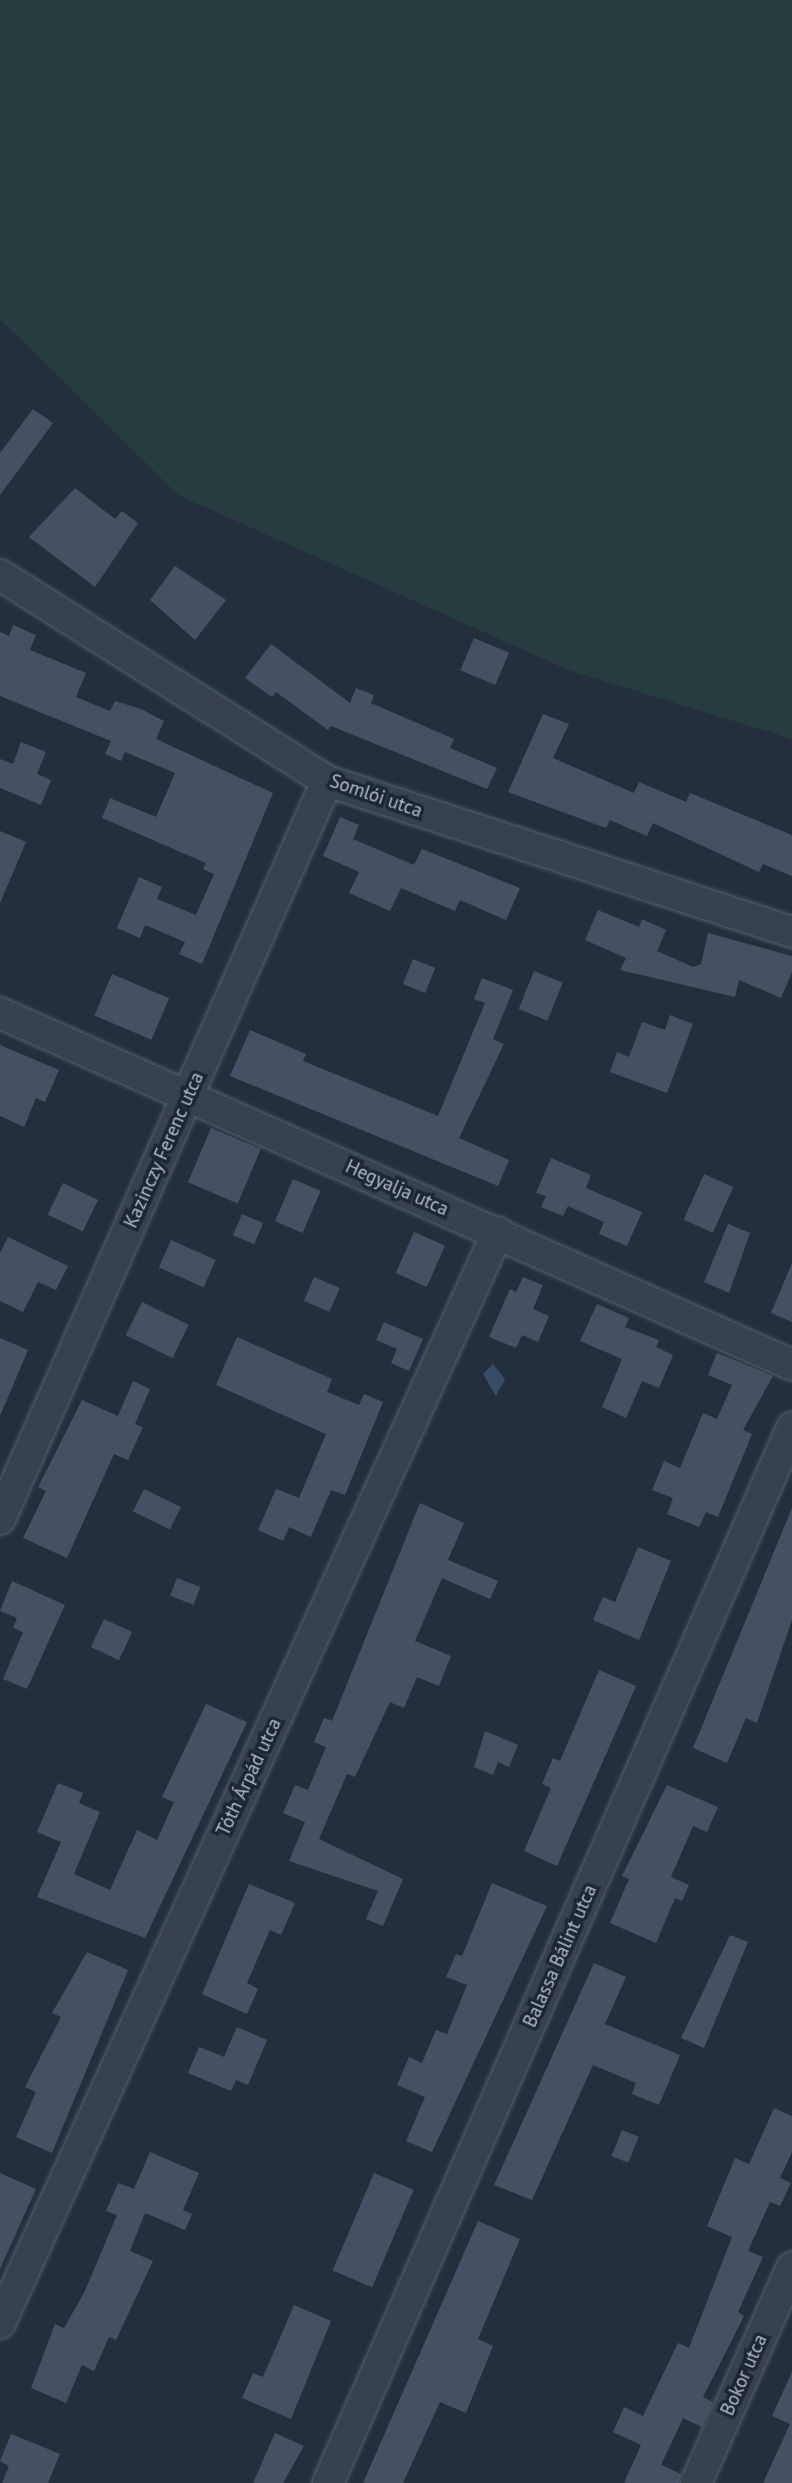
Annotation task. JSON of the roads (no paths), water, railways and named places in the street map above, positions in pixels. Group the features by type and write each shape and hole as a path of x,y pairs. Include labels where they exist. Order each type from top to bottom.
{"street":[{"name":"Somlói utca","path":"0,575 327,781 792,932"},
{"name":"Kazinczy Ferenc utca","path":"0,1519 327,781"},
{"name":"Hegyalja utca","path":"0,1013 498,1232 792,1365"},
{"name":"Tóth Árpád utca","path":"0,2323 498,1232"},
{"name":"Balassa Bálint utca","path":"328,2483 792,1428"},
{"name":"Bokor utca","path":"696,2483 792,2267"}],"water":[{"path":"493,1364 505,1379 496,1396 483,1374"}]}
